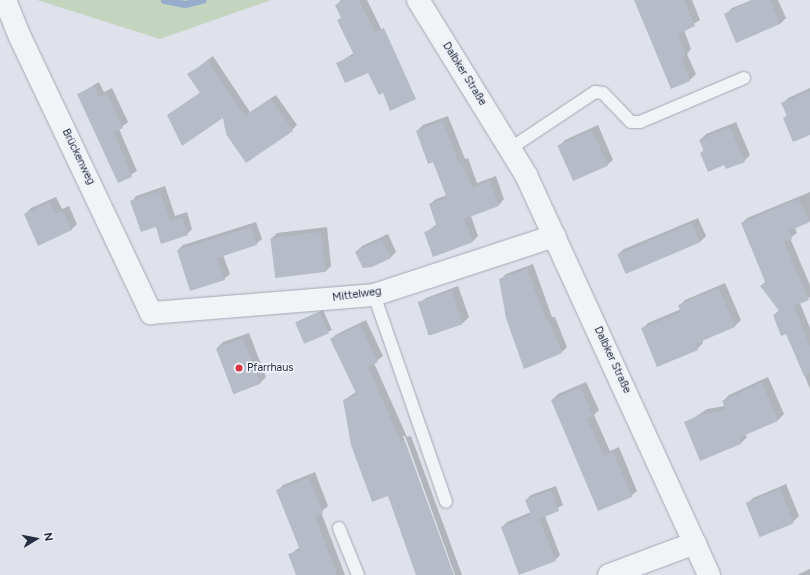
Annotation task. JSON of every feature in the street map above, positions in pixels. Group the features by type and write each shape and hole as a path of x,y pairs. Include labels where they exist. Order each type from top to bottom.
{"street":[{"name":"Brückenweg","path":"5,0 20,37 151,313"},
{"name":"Dalbker Straße","path":"418,0 511,148 555,236 709,575"},
{"name":"Mittelweg","path":"151,313 374,295 555,236"},
{"path":"609,575 695,543"}],"lane":[{"path":"511,148 595,92 603,93 631,122 640,122 744,78"},
{"path":"374,295 446,502"},
{"path":"339,528 358,575"}],"green space":[{"path":"37,0 271,0 160,39"}],"building":[{"path":"345,0 359,0 375,32 384,28 416,99 390,111 383,93 379,95 368,73 345,83 336,63 354,55 337,20 341,18 335,5"},
{"path":"634,0 684,0 695,26 678,34 686,56 681,58 690,81 671,89"},
{"path":"752,0 770,0 780,24 736,43 724,14"},
{"path":"208,61 245,116 271,99 293,131 246,163 226,134 223,118 182,146 167,115 200,93 187,74"},
{"path":"94,86 99,97 107,93 123,128 114,132 132,177 118,183 77,94"},
{"path":"810,91 810,135 793,142 783,118 787,116 781,103"},
{"path":"443,121 459,164 462,163 472,188 490,181 499,206 464,219 473,242 433,257 424,232 437,227 429,204 447,198 433,162 428,164 416,131"},
{"path":"730,127 745,162 726,169 724,165 708,172 700,153 704,151 699,140"},
{"path":"592,130 608,166 573,181 557,145"},
{"path":"160,191 170,221 182,217 188,235 161,244 156,227 141,232 130,201"},
{"path":"799,199 810,222 789,231 792,239 784,242 809,300 794,306 810,346 810,373 804,376 786,334 781,336 773,315 780,312 760,286 766,284 741,223"},
{"path":"50,202 56,214 63,211 72,230 38,246 24,214"},
{"path":"692,223 700,242 626,274 617,255"},
{"path":"251,227 257,245 217,258 225,280 190,291 177,250"},
{"path":"321,232 326,272 275,278 270,238"},
{"path":"382,239 391,258 372,267 363,268 355,252"},
{"path":"527,269 547,322 549,321 562,353 524,369 506,318 499,279"},
{"path":"719,288 735,327 695,344 698,350 657,367 641,328 681,312 678,305"},
{"path":"452,291 463,324 429,335 418,302"},
{"path":"320,312 329,333 304,344 295,323"},
{"path":"360,325 378,362 368,367 401,442 405,441 454,575 416,575 388,496 372,502 351,445 343,400 357,395 330,339"},
{"name":"Pfarrhaus","path":"243,338 261,384 233,394 216,348"},
{"path":"762,382 778,421 738,438 741,444 700,461 684,422 700,415 726,410 722,401"},
{"path":"580,387 593,416 587,419 604,456 613,452 632,497 598,511 551,400"},
{"path":"309,478 323,513 315,516 337,575 296,575 288,554 300,550 276,490"},
{"path":"780,489 794,523 760,537 746,503"},
{"path":"551,490 559,511 539,519 556,561 519,575 501,527 531,515 525,500"}],"waterway":[{"path":"164,0 185,4 203,0"}],"place":[{"name":"Pfarrhaus","path":"239,368"}]}
